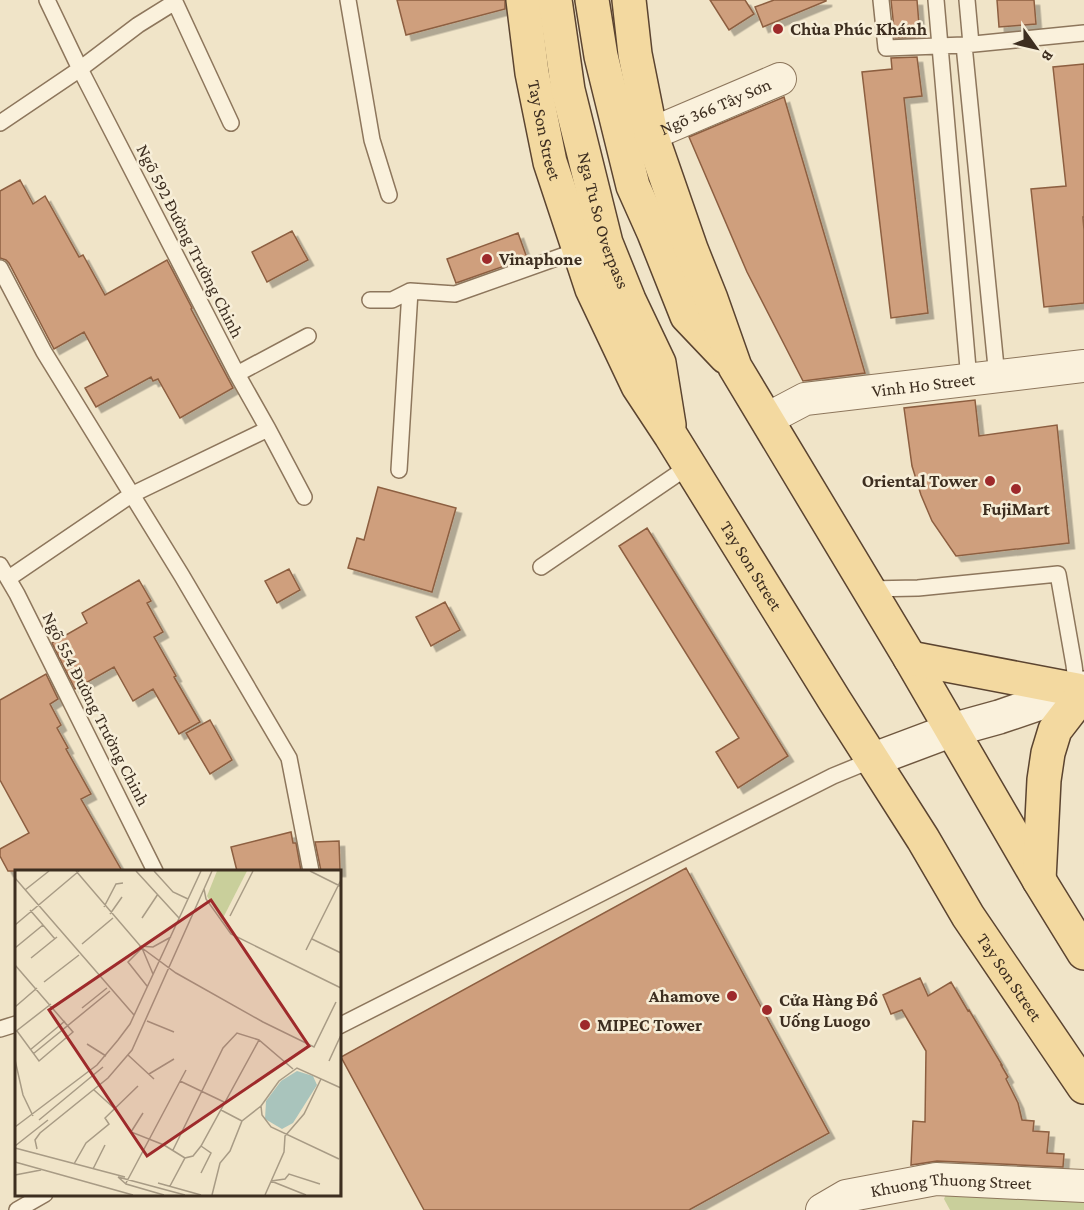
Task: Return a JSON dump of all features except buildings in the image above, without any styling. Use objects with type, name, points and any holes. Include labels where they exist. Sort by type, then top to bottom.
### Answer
[{"type":"main road","name":"Tay Son Street","points":[[523,0],[532,73],[550,162],[593,246]]},
{"type":"main road","name":"Nga Tu So Overpass","points":[[555,0],[593,246],[629,300],[659,363],[671,436]]},
{"type":"main road","points":[[592,0],[601,56],[633,186],[687,316],[735,367],[910,657],[1084,953]]},
{"type":"main road","points":[[629,0],[635,54],[651,134],[735,367]]},
{"type":"main road","name":"Tay Son Street","points":[[671,436],[923,839],[968,916],[1084,1087]]},
{"type":"main road","points":[[910,657],[1082,692],[1055,730],[1048,753],[1044,780],[1039,880]]},
{"type":"street","name":"Ngõ 366 Tây Sơn","points":[[651,134],[780,79]]},
{"type":"street","name":"Vinh Ho Street","points":[[767,419],[804,399],[1084,366]]},
{"type":"street","points":[[872,760],[952,730],[1082,692]]},
{"type":"street","name":"Khuong Thuong Street","points":[[822,1210],[846,1196],[936,1179],[1084,1186]]},
{"type":"lane","points":[[348,0],[372,140],[389,195]]},
{"type":"lane","points":[[881,0],[886,48],[968,44],[1084,33]]},
{"type":"lane","points":[[936,0],[983,378]]},
{"type":"lane","points":[[967,0],[983,378]]},
{"type":"lane","name":"Ngõ 592 Đường Trường Chinh","points":[[53,2],[80,69],[237,374],[304,497]]},
{"type":"lane","points":[[0,123],[80,69],[138,25],[175,2],[231,123]]},
{"type":"lane","points":[[370,300],[392,300],[410,291],[455,294],[593,246]]},
{"type":"lane","points":[[0,268],[44,352],[182,576],[289,758],[311,870]]},
{"type":"lane","points":[[399,470],[410,291]]},
{"type":"lane","points":[[237,374],[308,336]]},
{"type":"lane","points":[[4,572],[131,495],[268,429]]},
{"type":"lane","points":[[541,567],[689,466]]},
{"type":"lane","name":"Ngõ 554 Đường Trường Chinh","points":[[4,572],[154,870]]},
{"type":"lane","points":[[868,589],[918,588],[1058,574],[1074,665],[1082,692]]},
{"type":"lane","points":[[340,1025],[833,776],[872,760]]},
{"type":"lane","points":[[0,1029],[15,1024]]},
{"type":"lane","points":[[17,1210],[43,1195]]},
{"type":"green space","points":[[954,1175],[1084,1195],[1084,1210],[950,1210],[944,1199]]},
{"type":"place","name":"Chùa Phúc Khánh","points":[[778,29]]},
{"type":"place","name":"Vinaphone","points":[[487,259]]},
{"type":"place","name":"Oriental Tower","points":[[990,481]]},
{"type":"place","name":"FujiMart","points":[[1016,489]]},
{"type":"place","name":"Ahamove","points":[[732,996]]},
{"type":"place","name":"Cửa Hàng Đồ Uống Luogo","points":[[767,1010]]},
{"type":"place","name":"MIPEC Tower","points":[[585,1025]]}]
